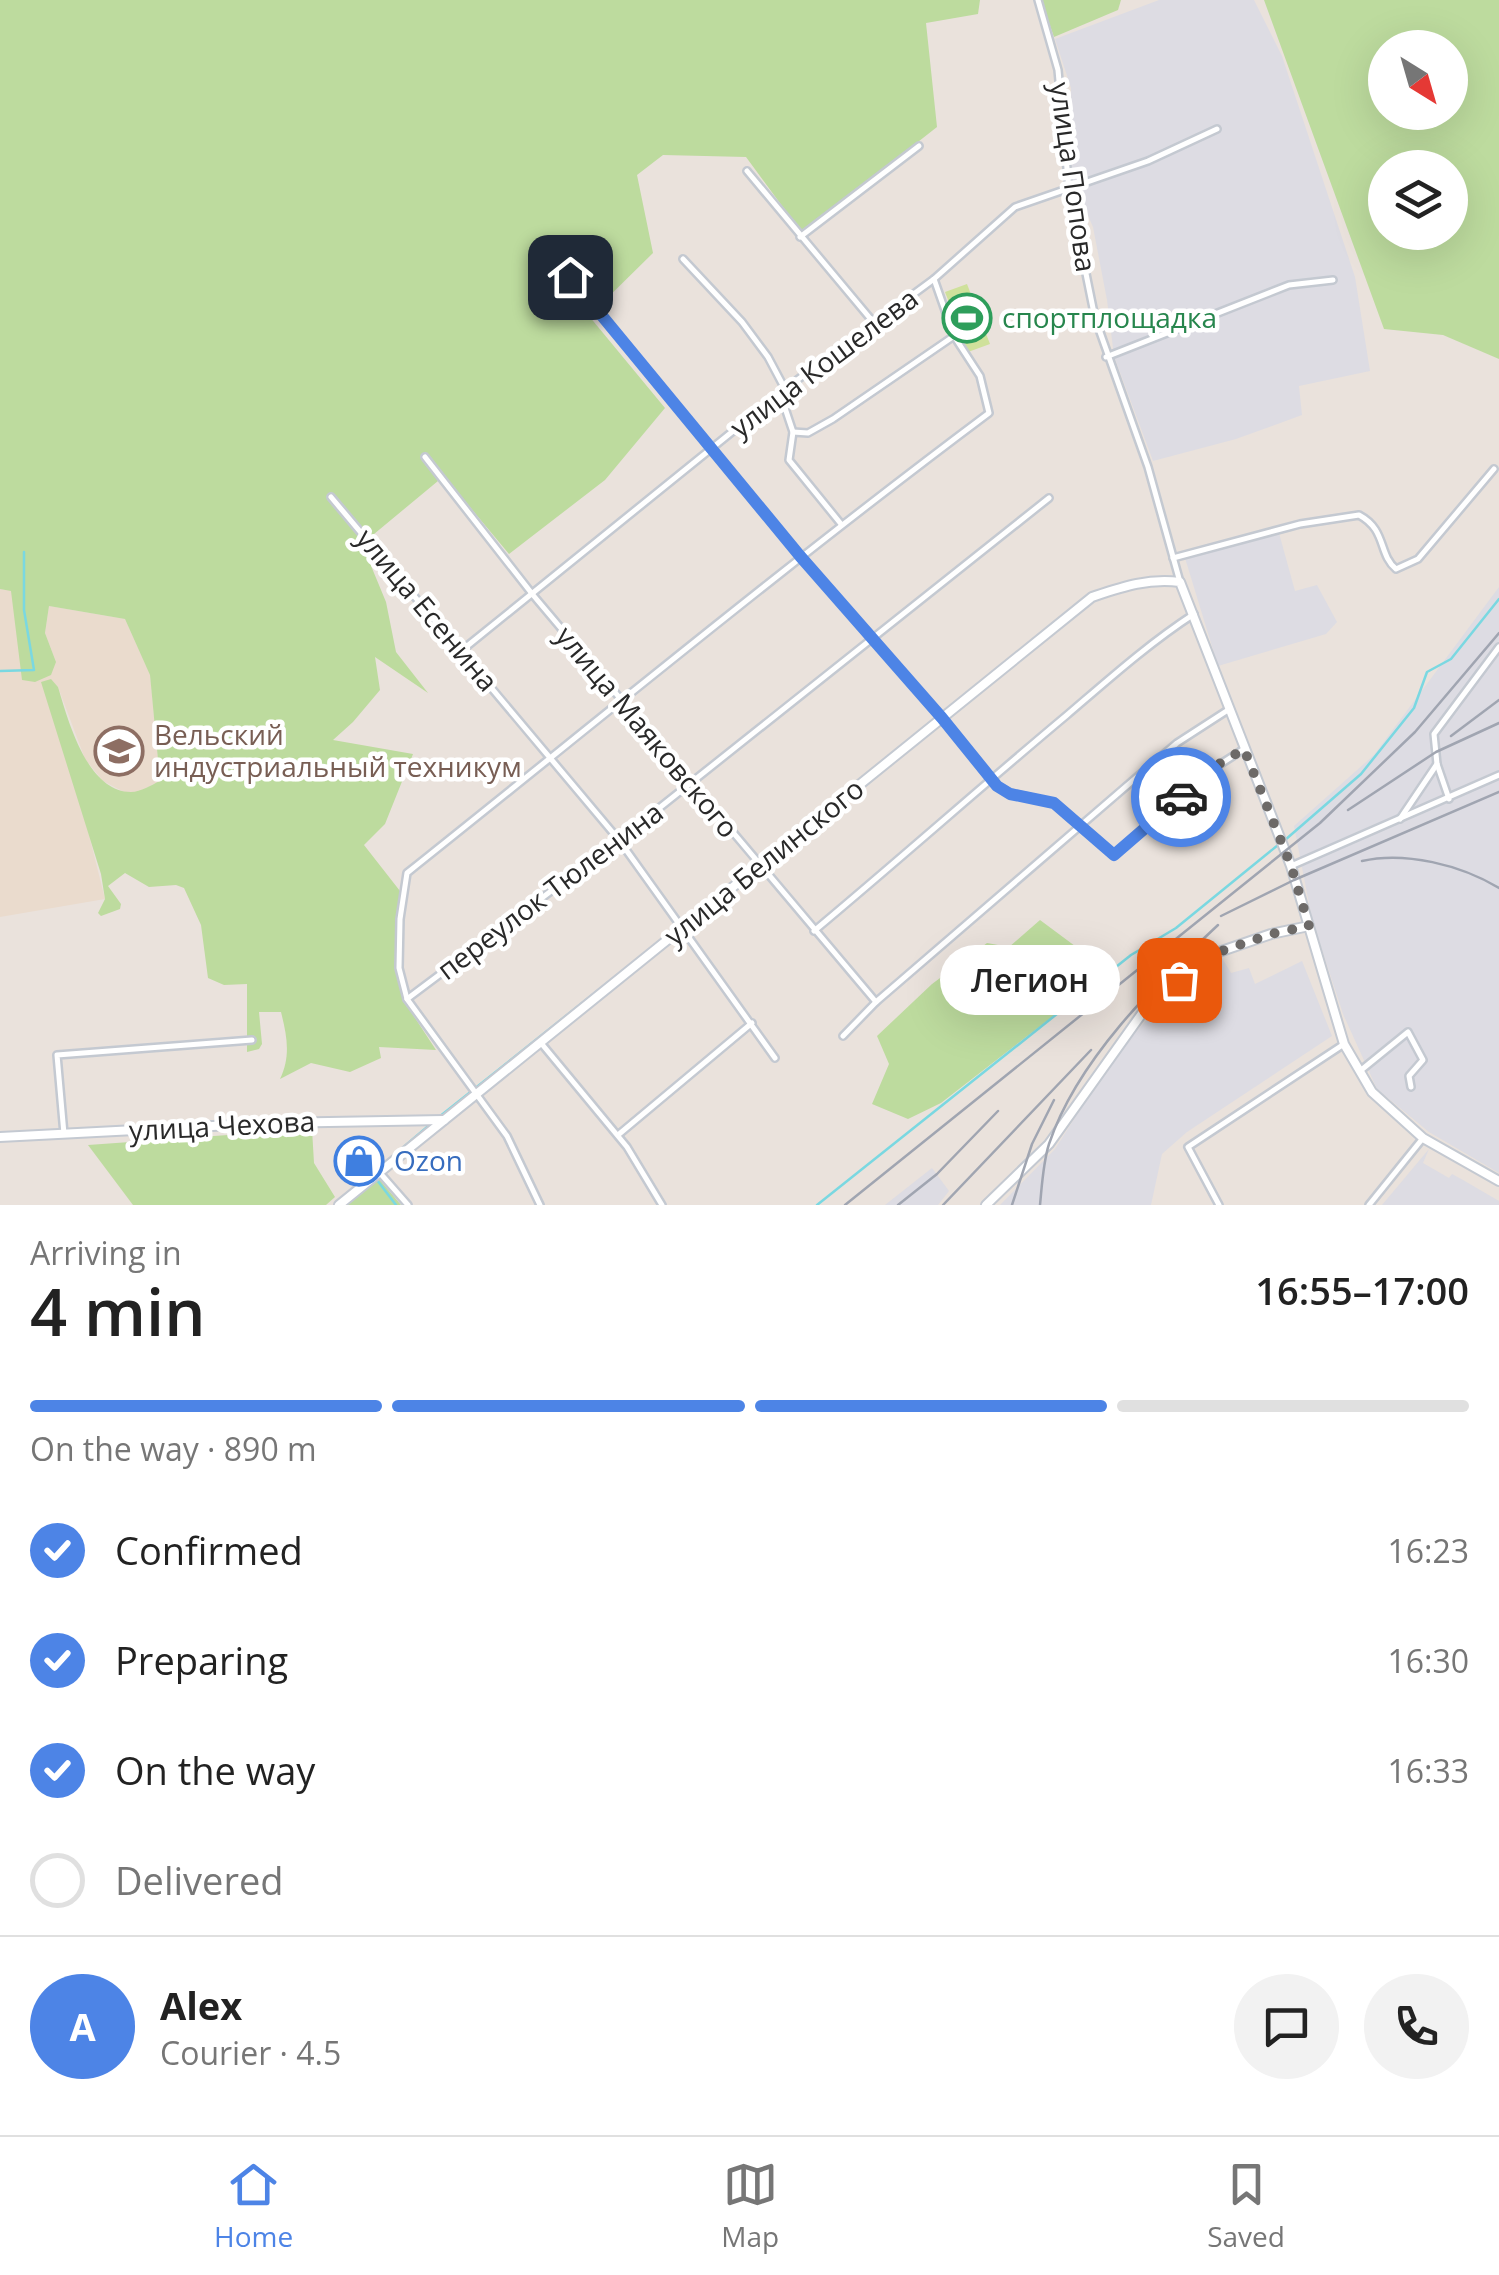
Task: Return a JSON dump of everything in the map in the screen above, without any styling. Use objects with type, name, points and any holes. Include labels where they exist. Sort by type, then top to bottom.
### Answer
[{"type":"street","name":"улица Попова","points":[[1038,0],[1058,70],[1070,190],[1095,318],[1148,466],[1180,582]]},
{"type":"street","name":"улица Кошелева","points":[[461,651],[785,390],[934,279],[1015,207],[1148,161],[1217,130]]},
{"type":"street","points":[[800,237],[919,146]]},
{"type":"street","points":[[747,171],[874,323]]},
{"type":"street","points":[[684,259],[742,322],[768,357],[785,390],[784,405],[792,432],[789,460],[840,524]]},
{"type":"street","points":[[570,277],[800,556],[997,786],[1010,794],[1054,803],[1114,855],[1219,764],[1244,749]]},
{"type":"street","points":[[540,1205],[506,1136],[408,999],[400,968],[400,918],[407,873],[840,524],[989,413],[980,376],[954,336],[934,279]]},
{"type":"street","points":[[1106,357],[1289,286],[1332,280]]},
{"type":"street","points":[[792,432],[808,433],[833,419],[954,336]]},
{"type":"street","name":"улица Маяковского","points":[[425,456],[534,595],[876,1002]]},
{"type":"street","points":[[1173,558],[1300,524],[1359,515],[1380,533],[1391,566],[1400,570],[1418,559],[1494,469]]},
{"type":"street","name":"улица Есенина","points":[[332,497],[620,840],[775,1058]]},
{"type":"street","name":"переулок Тюленина","points":[[408,999],[620,840],[1048,498]]},
{"type":"street","name":"улица Белинского","points":[[339,1205],[1092,597],[1141,581],[1180,582]]},
{"type":"street","points":[[1180,582],[1291,866],[1344,1044],[1372,1092],[1423,1138],[1499,1181]]},
{"type":"street","points":[[814,931],[1162,635],[1194,614]]},
{"type":"street","points":[[1449,799],[1437,764],[1434,734],[1499,647]]},
{"type":"street","points":[[844,1036],[876,1002],[1080,826],[1177,744],[1228,710]]},
{"type":"street","points":[[1398,821],[1437,764]]},
{"type":"street","points":[[1291,866],[1499,775]]},
{"type":"street","points":[[986,1205],[1049,1144],[1148,1005],[1210,955],[1271,934],[1309,926]]},
{"type":"street","points":[[618,1136],[752,1023]]},
{"type":"street","points":[[1360,1071],[1408,1032],[1422,1060],[1409,1076],[1411,1088]]},
{"type":"street","points":[[64,1134],[57,1055],[252,1040]]},
{"type":"street","points":[[539,1041],[618,1136],[662,1205]]},
{"type":"street","points":[[1219,1205],[1188,1147],[1344,1044]]},
{"type":"street","name":"улица Чехова","points":[[0,1137],[272,1123],[444,1120]]},
{"type":"street","points":[[1369,1205],[1423,1138]]},
{"type":"street","points":[[380,1173],[408,1205]]},
{"type":"shaded area","points":[[1159,0],[1254,0],[1282,56],[1355,277],[1370,371],[1299,386],[1302,415],[1236,439],[1153,461],[1114,356],[1093,227],[1072,179],[1071,88],[1055,39]]},
{"type":"shaded area","points":[[1279,533],[1295,591],[1317,585],[1337,622],[1326,634],[1218,666],[1185,558]]},
{"type":"shaded area","points":[[1499,587],[1499,1173],[1429,1132],[1377,1089],[1343,1014],[1312,919],[1294,826],[1374,755]]},
{"type":"shaded area","name":"Вельский индустриальный техникум","points":[[0,589],[11,590],[56,662],[45,633],[49,606],[125,619],[150,674],[160,781],[136,793],[124,792],[103,781],[85,759],[58,687],[50,679],[105,899],[0,917]]},
{"type":"shaded area","points":[[1222,958],[1231,973],[1249,968],[1255,984],[1302,961],[1332,1036],[1187,1132],[1162,1154],[1151,1205],[1000,1205],[1055,1149],[1114,1057],[1141,1026],[1172,994]]},
{"type":"shaded area","points":[[1429,1149],[1423,1163],[1449,1178],[1452,1174],[1463,1180],[1499,1201],[1499,1205],[1382,1205]]},
{"type":"shaded area","points":[[932,1168],[949,1191],[938,1205],[885,1205]]},
{"type":"green space","points":[[0,0],[980,0],[978,14],[926,23],[937,127],[802,233],[746,157],[663,155],[637,175],[653,253],[589,316],[665,408],[605,480],[509,554],[444,476],[362,544],[386,602],[396,652],[428,693],[375,657],[380,690],[333,740],[413,754],[385,824],[364,845],[400,891],[396,968],[404,1001],[436,1050],[379,1047],[381,1058],[350,1072],[311,1063],[280,1079],[287,1046],[281,1012],[259,1012],[262,1044],[247,1052],[247,984],[224,985],[208,978],[201,925],[184,888],[149,887],[125,873],[108,886],[121,904],[120,909],[101,916],[98,913],[105,899],[101,874],[41,682],[51,679],[58,687],[74,735],[91,767],[116,789],[131,792],[160,781],[150,675],[125,619],[49,606],[45,633],[56,662],[51,675],[35,682],[22,680],[11,591],[0,589]]},
{"type":"green space","points":[[1041,0],[1121,0],[1118,10],[1054,37]]},
{"type":"green space","points":[[1264,0],[1499,0],[1499,359],[1443,335],[1384,329]]},
{"type":"green space","name":"спортплощадка","points":[[967,284],[990,344],[968,352],[945,292]]},
{"type":"green space","points":[[1040,920],[1110,972],[941,1103],[908,1119],[872,1104],[889,1064],[877,1036],[932,984],[987,943],[1009,947]]},
{"type":"green space","points":[[312,1129],[314,1163],[335,1197],[326,1205],[133,1205],[88,1145]]},
{"type":"green space","points":[[379,1179],[401,1205],[346,1205]]},
{"type":"waterway","points":[[0,671],[34,670],[24,610],[24,552]]},
{"type":"waterway","points":[[1285,840],[1361,774],[1414,708],[1427,672],[1451,659],[1499,599]]},
{"type":"waterway","points":[[817,1205],[1131,955],[1176,928],[1278,845]]},
{"type":"waterway","points":[[439,1117],[699,910]]},
{"type":"waterway","points":[[372,1174],[433,1122]]},
{"type":"waterway","points":[[377,1180],[396,1205]]},
{"type":"railway","points":[[845,1205],[1320,823],[1415,732],[1499,633]]},
{"type":"railway","points":[[1451,736],[1499,700]]},
{"type":"railway","points":[[1348,810],[1436,752],[1499,723]]},
{"type":"railway","points":[[1221,916],[1294,880],[1499,792]]},
{"type":"railway","points":[[1362,861],[1396,858],[1432,862],[1499,888]]},
{"type":"railway","points":[[1040,1205],[1049,1144],[1078,1083],[1120,1025],[1218,925]]},
{"type":"railway","points":[[943,1205],[1091,1050]]},
{"type":"railway","points":[[1012,1205],[1032,1144],[1054,1100]]},
{"type":"railway","points":[[898,1205],[937,1174],[998,1111]]},
{"type":"way so far","points":[[1179,980],[1210,955],[1271,934],[1309,926],[1291,866],[1244,749],[1219,764],[1181,797]]},
{"type":"place","name":"спортплощадка","points":[[967,318]]},
{"type":"place","name":"Вельский индустриальный техникум","points":[[119,751]]},
{"type":"place","name":"Легион","points":[[1179,980]]},
{"type":"place","name":"Ozon","points":[[359,1161]]},
{"type":"route","points":[[570,277],[800,556],[997,786],[1010,794],[1054,803],[1114,855],[1181,797]]}]
